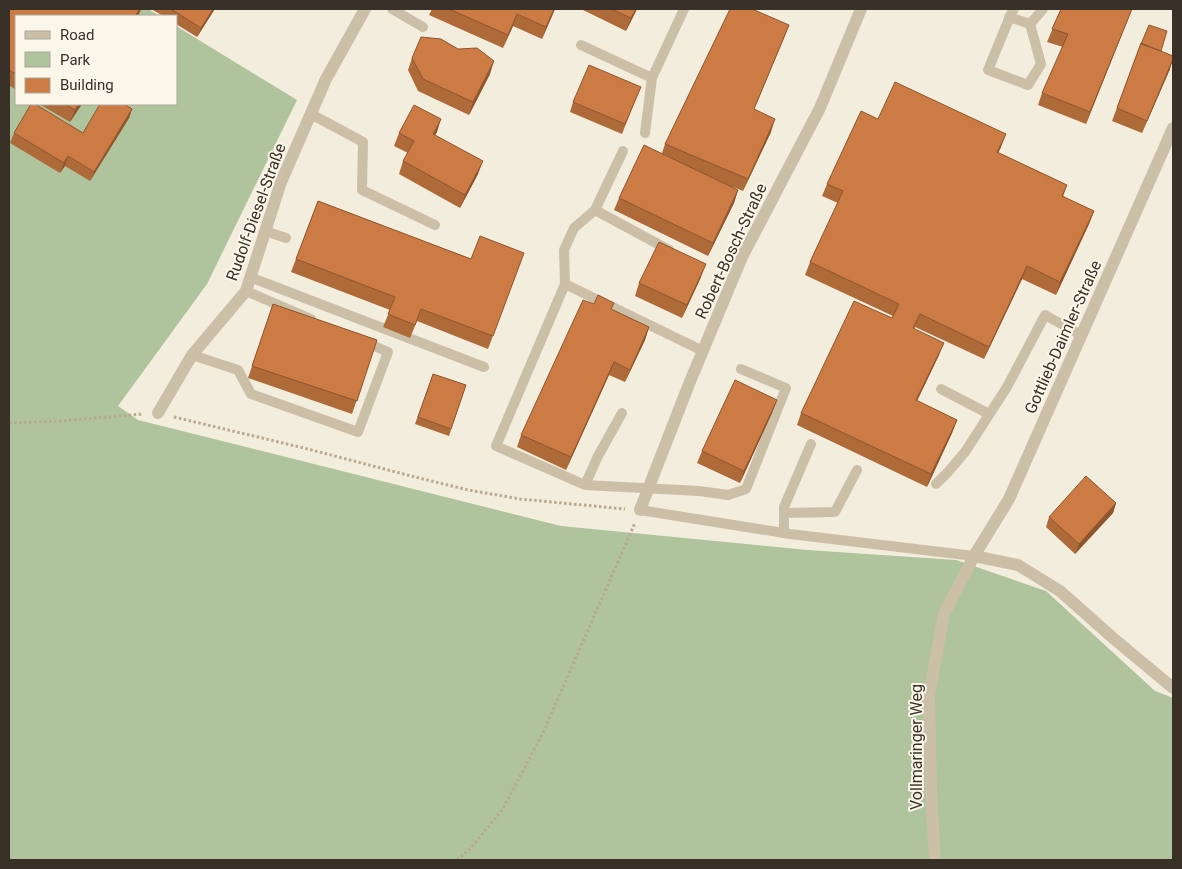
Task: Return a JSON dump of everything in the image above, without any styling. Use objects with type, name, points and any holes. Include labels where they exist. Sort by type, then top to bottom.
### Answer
[{"type":"street","name":"Rudolf-Diesel-Straße","points":[[158,413],[192,355],[246,290],[281,182],[326,79],[365,9]]},
{"type":"street","name":"Robert-Bosch-Straße","points":[[640,510],[742,257],[820,108],[861,9]]},
{"type":"street","name":"Gottlieb-Daimler-Straße","points":[[974,556],[1009,499],[1173,128]]},
{"type":"street","points":[[974,556],[1018,565],[1060,591],[1173,688]]},
{"type":"street","name":"Vollmaringer Weg","points":[[935,860],[931,792],[930,695],[944,614],[974,556]]},
{"type":"lane","points":[[392,9],[423,27]]},
{"type":"lane","points":[[645,133],[652,78],[684,9]]},
{"type":"lane","points":[[1030,24],[1043,9]]},
{"type":"lane","points":[[1011,13],[1030,24],[1042,64],[1028,85],[988,70],[1011,13]]},
{"type":"lane","points":[[581,44],[652,78]]},
{"type":"lane","points":[[311,114],[363,142],[362,190],[435,225]]},
{"type":"lane","points":[[623,151],[594,210],[574,228],[564,250],[565,284],[496,446],[584,485],[699,491],[728,495],[746,489],[786,388],[741,369]]},
{"type":"lane","points":[[594,210],[675,253]]},
{"type":"lane","points":[[265,231],[286,238]]},
{"type":"lane","points":[[250,277],[484,367]]},
{"type":"lane","points":[[565,284],[704,351]]},
{"type":"lane","points":[[246,290],[317,321]]},
{"type":"lane","points":[[936,484],[965,452],[1007,387],[1045,315],[1081,335]]},
{"type":"lane","points":[[192,355],[238,370],[250,394],[358,432],[388,352],[352,336]]},
{"type":"lane","points":[[941,389],[989,414]]},
{"type":"lane","points":[[584,485],[622,413]]},
{"type":"lane","points":[[784,533],[784,506],[811,444]]},
{"type":"lane","points":[[784,513],[835,512],[857,470]]},
{"type":"lane","points":[[640,510],[784,533],[974,556]]},
{"type":"path","points":[[9,423],[158,413],[468,490],[520,499],[640,510],[542,735],[502,810],[470,849],[457,860]]},
{"type":"green space","points":[[9,9],[148,9],[158,15],[15,15],[15,105],[178,105],[178,27],[297,100],[207,284],[118,406],[138,420],[561,526],[807,550],[956,560],[1046,591],[1155,691],[1173,698],[1173,860],[9,860]]},
{"type":"building","points":[[9,9],[140,9],[136,15],[15,15],[15,73],[9,70]]},
{"type":"building","points":[[171,9],[213,9],[201,28]]},
{"type":"building","points":[[449,9],[554,9],[546,27],[517,14],[508,35]]},
{"type":"building","points":[[611,9],[636,9],[631,18]]},
{"type":"building","points":[[730,9],[752,9],[789,25],[754,109],[775,119],[748,179],[665,144]]},
{"type":"building","points":[[1061,9],[1132,9],[1090,112],[1042,93],[1068,34],[1052,29]]},
{"type":"building","points":[[1149,25],[1167,31],[1161,51],[1141,44]]},
{"type":"building","points":[[421,37],[441,39],[458,49],[477,48],[494,61],[473,102],[423,79],[412,58]]},
{"type":"building","points":[[1141,43],[1173,56],[1147,121],[1117,108]]},
{"type":"building","points":[[589,65],[641,87],[625,124],[573,102]]},
{"type":"building","points":[[895,82],[1006,134],[997,152],[1067,185],[1062,196],[1094,211],[1060,282],[1027,266],[989,347],[920,314],[913,328],[944,343],[916,400],[957,420],[931,474],[801,413],[854,301],[892,318],[899,304],[810,262],[843,191],[827,184],[861,111],[878,119]]},
{"type":"building","points":[[30,105],[37,105],[83,133],[99,105],[126,105],[132,109],[94,172],[68,156],[64,163],[14,133]]},
{"type":"building","points":[[67,105],[78,105],[75,110]]},
{"type":"building","points":[[414,105],[441,119],[433,134],[483,161],[465,195],[403,161],[414,141],[399,133]]},
{"type":"building","points":[[644,145],[738,190],[713,243],[619,198]]},
{"type":"building","points":[[318,201],[471,259],[480,236],[524,253],[493,336],[421,309],[415,325],[388,314],[395,297],[296,259]]},
{"type":"building","points":[[659,242],[706,264],[687,305],[639,283]]},
{"type":"building","points":[[598,295],[614,303],[611,309],[649,327],[630,370],[614,362],[571,457],[521,435],[583,300],[594,304]]},
{"type":"building","points":[[273,304],[377,340],[357,401],[252,366]]},
{"type":"building","points":[[433,374],[466,385],[451,429],[418,417]]},
{"type":"building","points":[[735,380],[777,400],[744,471],[702,451]]},
{"type":"building","points":[[1086,476],[1116,503],[1079,544],[1049,517]]}]
